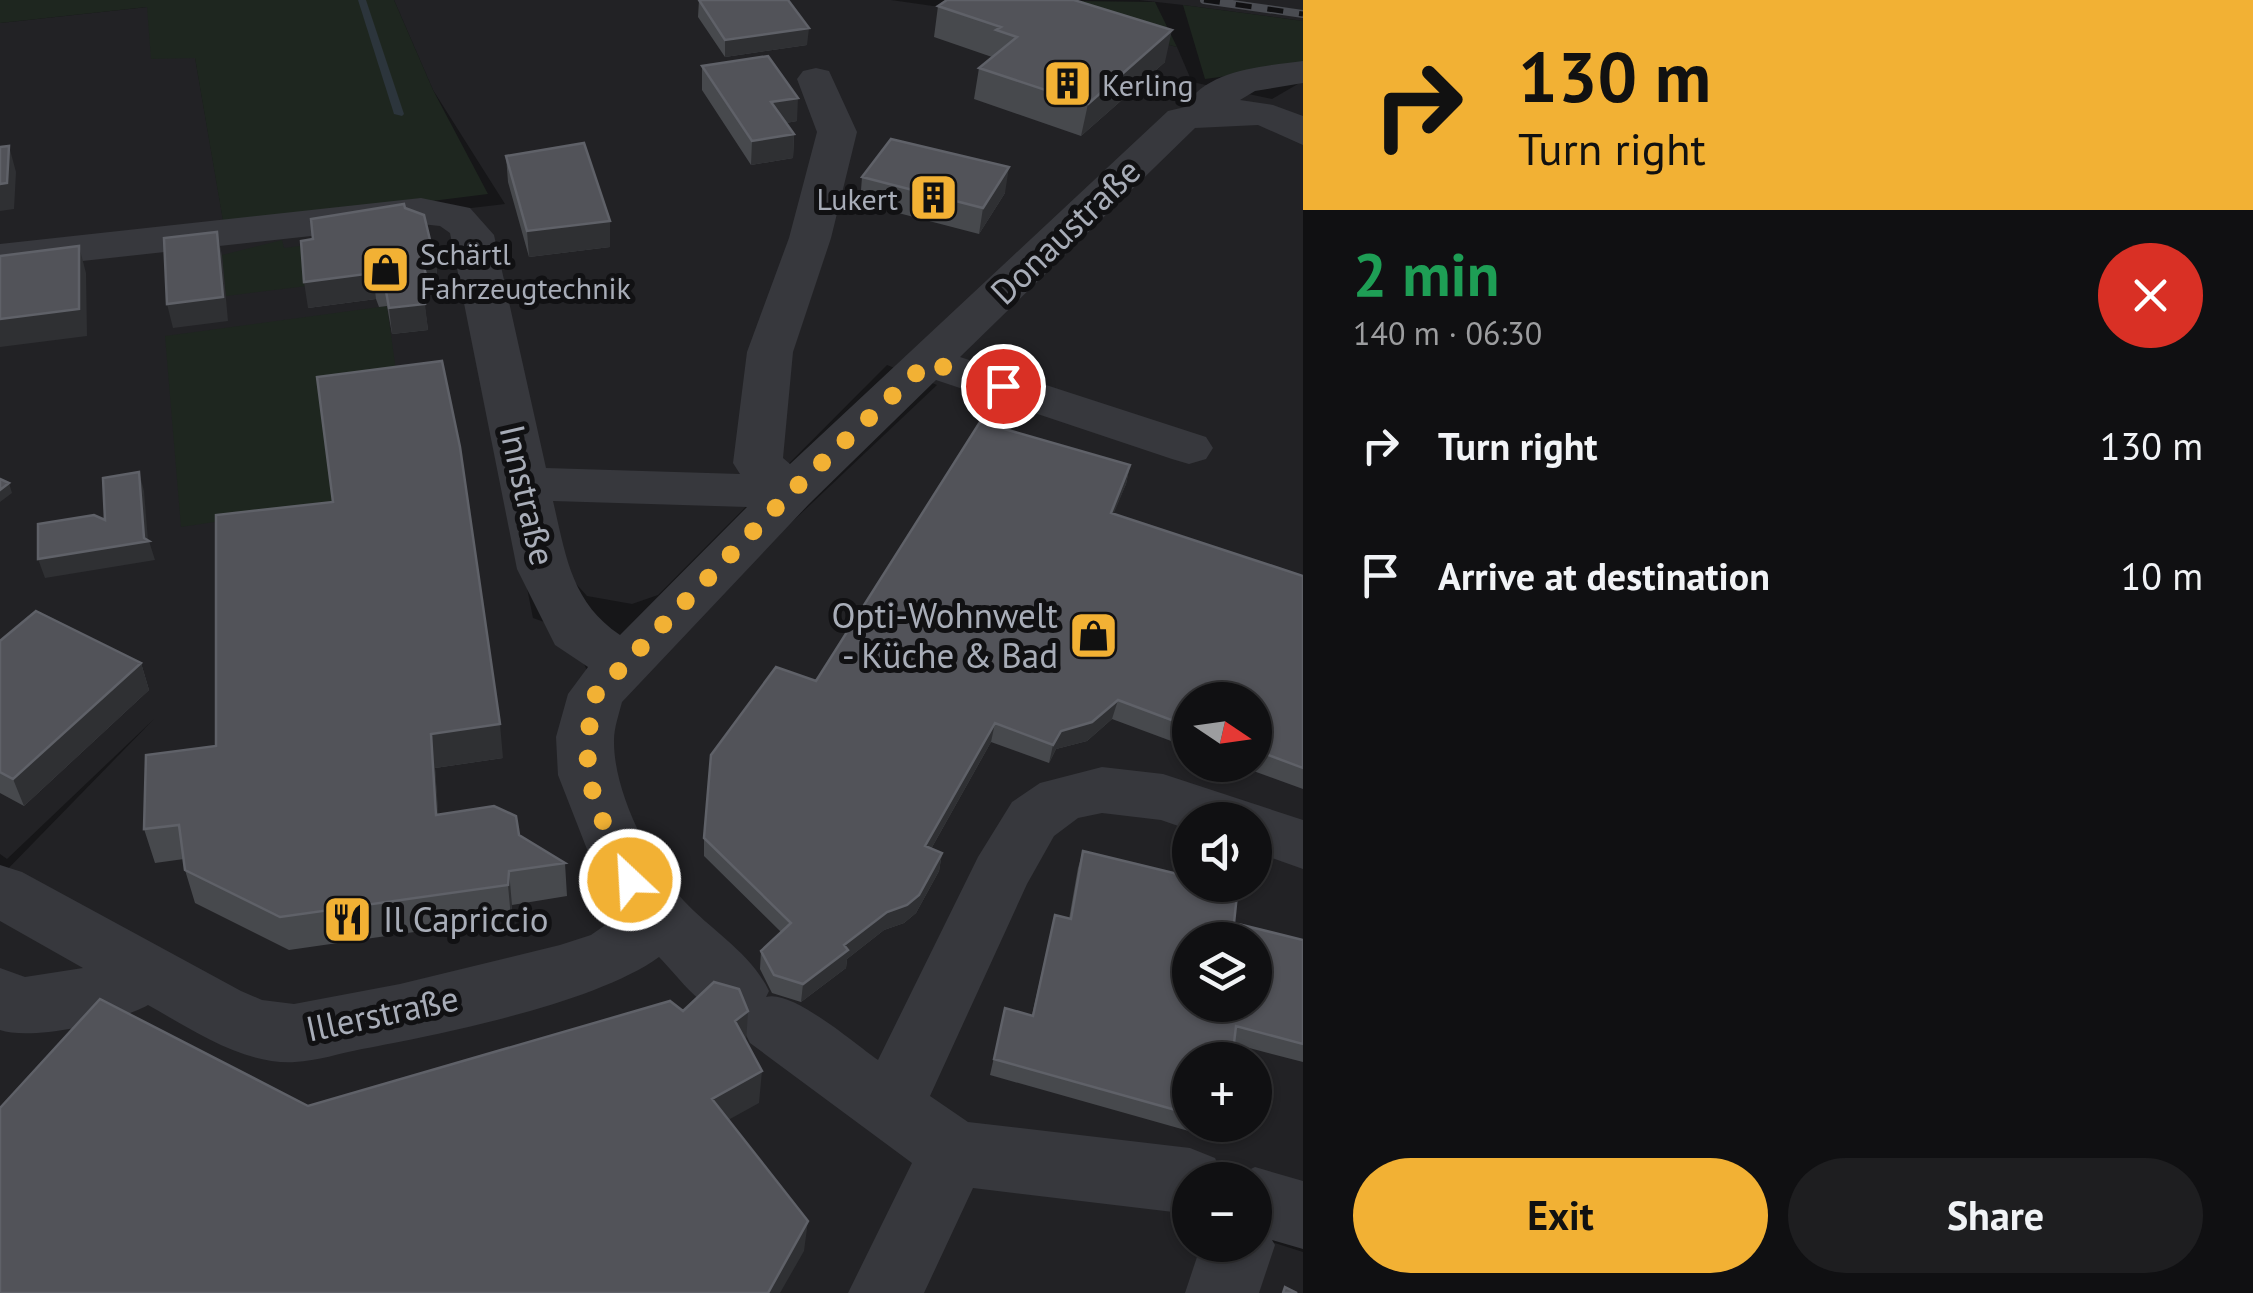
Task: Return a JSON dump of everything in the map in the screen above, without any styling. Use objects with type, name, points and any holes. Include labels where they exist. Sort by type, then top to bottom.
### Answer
[{"type":"street","name":"Donaustraße","points":[[954,1153],[754,1007],[662,920],[630,880],[587,775],[585,737],[596,694],[791,492],[1182,119],[1244,81],[1303,72]]},
{"type":"street","points":[[791,492],[758,462],[770,352],[810,238],[837,132],[816,79]]},
{"type":"street","points":[[1182,119],[1244,110],[1272,115],[1303,133]]},
{"type":"street","name":"Innstraße","points":[[0,257],[438,210],[452,212],[470,225],[542,569],[574,631],[623,664]]},
{"type":"street","points":[[0,257],[74,213]]},
{"type":"street","points":[[928,362],[1189,448]]},
{"type":"street","points":[[524,484],[791,492]]},
{"type":"street","points":[[890,1108],[1000,875],[1034,819],[1061,800],[1102,790],[1176,802]]},
{"type":"street","points":[[1272,834],[1303,845]]},
{"type":"street","name":"Illerstraße","points":[[0,890],[218,1011],[271,1030],[294,1033],[405,1030],[614,956],[662,920]]},
{"type":"street","points":[[0,996],[16,1007],[114,991],[149,971]]},
{"type":"street","points":[[885,1293],[954,1153],[1172,1179]]},
{"type":"street","points":[[1272,1205],[1303,1215]]},
{"type":"street","points":[[1222,1293],[1232,1262]]},
{"type":"shaded area","points":[[0,0],[394,0],[433,90],[488,194],[224,227],[195,58],[151,59],[147,7],[0,23]]},
{"type":"shaded area","points":[[394,0],[891,0],[933,6],[1001,0],[1177,47],[1192,82],[1272,99],[1303,81],[1303,1198],[1272,1229],[1272,1162],[1172,1162],[1172,1262],[1272,1262],[1272,1242],[1303,1252],[1303,1293],[0,1293],[0,877],[154,719],[7,859],[0,854],[0,264],[505,204],[433,90]],"holes":[[[887,365],[937,385],[756,556],[590,677],[574,642],[553,625],[533,618],[506,482],[569,576],[587,596],[632,604],[658,595]]]},
{"type":"shaded area","points":[[1001,0],[1155,2],[1177,47]]},
{"type":"shaded area","points":[[1139,0],[1303,0],[1303,21],[1183,5]]},
{"type":"shaded area","points":[[1183,5],[1303,21],[1303,66],[1205,79]]},
{"type":"shaded area","points":[[147,7],[195,57],[224,225],[0,252],[0,23]]},
{"type":"shaded area","points":[[282,240],[284,248],[315,244],[307,286],[226,296],[222,255]]},
{"type":"shaded area","points":[[387,306],[396,371],[335,504],[181,527],[165,336]]},
{"type":"building","points":[[699,0],[788,0],[809,28],[725,40]]},
{"type":"building","points":[[947,0],[1074,0],[1172,30],[1088,104],[979,68],[1017,37],[996,30],[1001,27],[938,6]]},
{"type":"building","points":[[768,56],[798,98],[771,102],[794,134],[752,141],[702,66]]},
{"type":"building","points":[[891,139],[1009,167],[983,208],[862,177]]},
{"type":"building","points":[[584,143],[610,221],[527,231],[506,156]]},
{"type":"building","points":[[9,146],[7,183],[0,184],[0,147]]},
{"type":"building","points":[[404,204],[405,208],[424,215],[436,265],[424,267],[426,275],[419,276],[425,304],[389,308],[384,280],[376,281],[373,273],[304,282],[301,241],[313,239],[311,219]]},
{"type":"building","points":[[217,232],[223,297],[167,304],[164,238]]},
{"type":"building","points":[[79,246],[79,309],[0,319],[0,256]]},
{"type":"building","points":[[442,361],[460,447],[500,724],[431,734],[436,815],[494,806],[516,816],[519,835],[565,863],[509,871],[508,885],[280,917],[185,870],[179,825],[144,829],[146,755],[216,746],[216,515],[333,502],[317,377]]},
{"type":"building","points":[[980,422],[1130,465],[1111,513],[1303,576],[1303,768],[1272,756],[1272,682],[1172,682],[1172,720],[1118,700],[1092,722],[1061,731],[1053,745],[995,723],[925,846],[942,853],[919,895],[907,905],[887,912],[844,945],[848,950],[803,984],[774,975],[761,951],[791,923],[704,838],[711,755],[776,667],[816,681]]},
{"type":"building","points":[[139,472],[144,538],[149,541],[38,559],[38,524],[94,515],[105,520],[103,478]]},
{"type":"building","points":[[36,611],[141,663],[13,779],[0,772],[0,641]]},
{"type":"building","points":[[1083,851],[1172,873],[1172,902],[1236,902],[1234,922],[1172,922],[1172,1022],[1272,1022],[1272,932],[1303,940],[1303,1044],[1236,1026],[1234,1042],[1172,1042],[1172,1109],[994,1059],[1005,1008],[1033,1016],[1055,915],[1071,919]]},
{"type":"building","points":[[714,982],[739,989],[748,1011],[735,1021],[762,1071],[712,1099],[808,1221],[768,1293],[0,1293],[0,1108],[100,999],[308,1106],[670,1001],[683,1011]]},
{"type":"waterway","points":[[362,0],[399,114]]},
{"type":"railway","points":[[1204,0],[1303,14]]},
{"type":"place","name":"Kerling","points":[[1067,84]]},
{"type":"place","name":"Lukert","points":[[933,198]]},
{"type":"place","name":"Schärtl Fahrzeugtechnik","points":[[385,270]]},
{"type":"place","name":"Opti-Wohnwelt - Küche & Bad","points":[[1093,635]]},
{"type":"place","name":"Il Capriccio","points":[[348,919]]},
{"type":"route","points":[[630,880],[587,775],[585,737],[596,694],[791,492],[928,362],[1003,386]]}]
